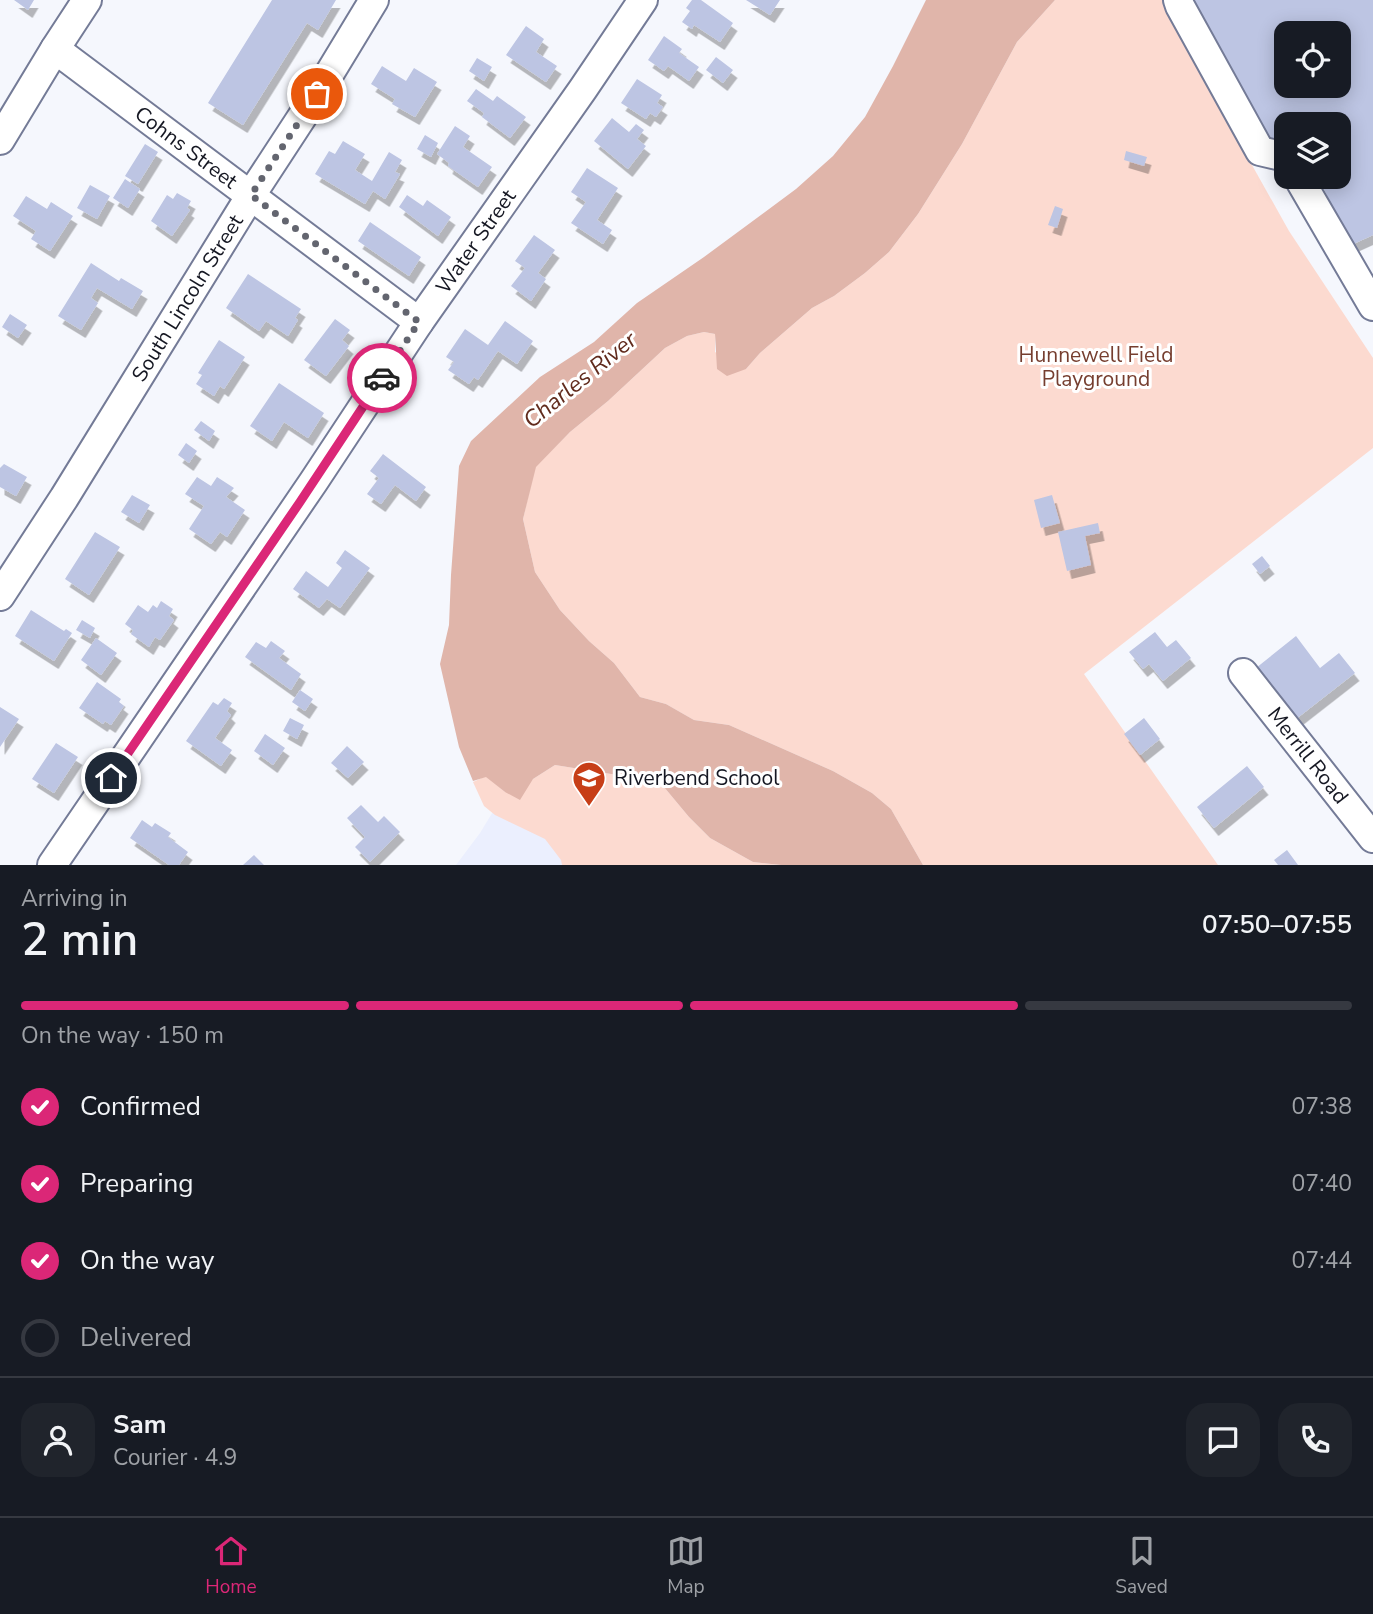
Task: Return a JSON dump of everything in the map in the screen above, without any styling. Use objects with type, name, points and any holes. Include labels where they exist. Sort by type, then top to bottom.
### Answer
[{"type":"street","points":[[0,140],[87,0]]},
{"type":"street","name":"South Lincoln Street","points":[[0,596],[374,0]]},
{"type":"street","name":"Water Street","points":[[52,865],[419,322],[643,0]]},
{"type":"street","points":[[1178,0],[1260,151],[1274,155]]},
{"type":"street","name":"Cohns Street","points":[[55,49],[419,322]]},
{"type":"street","points":[[1305,189],[1373,306]]},
{"type":"street","name":"Merrill Road","points":[[1243,673],[1373,838]]},
{"type":"shaded area","points":[[505,792],[749,865],[456,865]]},
{"type":"green space","name":"Hunnewell Field Playground","points":[[1055,0],[1163,0],[1289,231],[1373,358],[1373,448],[1084,674],[1218,865],[923,865],[891,809],[872,793],[833,771],[729,725],[694,720],[666,704],[640,697],[614,663],[560,610],[535,572],[523,519],[535,467],[570,432],[665,348],[687,336],[704,332],[715,334],[715,352],[746,369],[760,353],[812,308],[834,296],[889,252],[918,214],[962,144],[1017,42]]},
{"type":"green space","name":"Riverbend School","points":[[555,765],[636,778],[664,787],[710,838],[753,862],[781,865],[562,865],[545,839],[495,815],[484,806],[473,782],[486,776],[505,792]]},
{"type":"water","name":"Charles River","points":[[926,0],[1055,0],[1017,42],[962,144],[918,214],[889,252],[834,296],[812,308],[760,353],[746,369],[727,376],[717,369],[715,334],[704,332],[687,336],[665,348],[570,432],[536,467],[523,519],[535,572],[560,610],[614,663],[640,697],[666,704],[694,720],[729,725],[833,771],[872,793],[891,809],[923,865],[781,865],[753,862],[710,838],[664,787],[636,778],[555,765],[533,779],[520,800],[486,777],[473,781],[459,747],[440,664],[449,625],[459,466],[471,441],[540,377],[594,342],[637,303],[796,189],[833,156],[865,117]]},
{"type":"building","points":[[14,0],[34,0],[28,10]]},
{"type":"building","points":[[272,0],[336,0],[318,30],[307,23],[243,125],[208,103]]},
{"type":"building","points":[[692,0],[701,0],[733,23],[720,42],[694,25],[692,29],[682,22],[690,11],[686,8]]},
{"type":"building","points":[[746,0],[780,0],[770,15]]},
{"type":"building","points":[[1193,0],[1373,0],[1373,235],[1351,245],[1324,189],[1351,189],[1351,112],[1274,112],[1274,144],[1266,148]]},
{"type":"building","points":[[526,26],[544,39],[536,52],[557,66],[546,82],[506,55]]},
{"type":"building","points":[[664,36],[682,49],[679,53],[699,67],[689,81],[668,66],[664,71],[648,60]]},
{"type":"building","points":[[716,57],[733,70],[723,83],[706,70]]},
{"type":"building","points":[[477,58],[492,67],[484,81],[469,71]]},
{"type":"building","points":[[382,66],[406,81],[414,68],[437,82],[415,117],[392,104],[395,99],[371,84]]},
{"type":"building","points":[[637,79],[662,95],[657,103],[663,107],[656,117],[650,113],[646,119],[621,103]]},
{"type":"building","points":[[476,89],[493,101],[497,96],[526,117],[510,138],[482,117],[484,113],[467,101]]},
{"type":"building","points":[[612,118],[629,132],[636,124],[644,130],[637,139],[646,146],[628,169],[594,141]]},
{"type":"building","points":[[455,126],[470,136],[463,147],[492,167],[478,187],[448,166],[449,163],[437,154]]},
{"type":"building","points":[[425,135],[438,143],[431,157],[417,149]]},
{"type":"building","points":[[343,141],[365,154],[355,170],[372,181],[389,152],[402,160],[395,172],[400,174],[385,199],[373,191],[365,204],[315,174],[329,151],[335,154]]},
{"type":"building","points":[[145,144],[158,152],[138,184],[125,176]]},
{"type":"building","points":[[1126,151],[1147,157],[1144,166],[1124,160]]},
{"type":"building","points":[[587,168],[618,188],[597,220],[612,230],[603,244],[571,223],[586,202],[571,192]]},
{"type":"building","points":[[125,179],[140,189],[128,208],[113,198]]},
{"type":"building","points":[[90,185],[110,196],[97,219],[77,208]]},
{"type":"building","points":[[177,193],[191,201],[187,208],[190,210],[172,236],[151,221],[167,195],[173,199]]},
{"type":"building","points":[[407,195],[423,206],[427,200],[451,217],[438,236],[399,207]]},
{"type":"building","points":[[26,196],[47,209],[51,202],[73,216],[50,251],[31,239],[36,231],[13,216]]},
{"type":"building","points":[[1055,206],[1063,209],[1057,228],[1048,225]]},
{"type":"building","points":[[370,222],[421,257],[409,276],[358,241]]},
{"type":"building","points":[[534,235],[555,250],[538,273],[546,279],[531,301],[511,286],[525,268],[515,261]]},
{"type":"building","points":[[91,263],[119,281],[121,278],[143,291],[132,309],[97,288],[91,298],[98,303],[81,330],[58,316]]},
{"type":"building","points":[[248,274],[301,309],[288,336],[266,321],[259,331],[226,308]]},
{"type":"building","points":[[10,314],[27,325],[18,338],[2,327]]},
{"type":"building","points":[[335,319],[350,330],[342,340],[349,346],[326,376],[304,360]]},
{"type":"building","points":[[505,321],[533,341],[517,364],[498,351],[478,380],[474,377],[469,384],[448,370],[454,362],[446,357],[465,329],[488,345]]},
{"type":"building","points":[[219,340],[245,357],[224,389],[220,386],[214,396],[196,384],[202,375],[198,373]]},
{"type":"building","points":[[279,383],[324,413],[308,438],[284,422],[272,441],[250,426]]},
{"type":"building","points":[[201,421],[215,431],[209,441],[194,430]]},
{"type":"building","points":[[186,443],[197,451],[189,463],[178,455]]},
{"type":"building","points":[[383,454],[426,487],[416,501],[395,485],[381,504],[367,494],[379,478],[370,471]]},
{"type":"building","points":[[4,464],[27,477],[16,496],[0,487],[0,468]]},
{"type":"building","points":[[197,477],[211,486],[217,477],[234,488],[226,497],[245,510],[227,537],[220,532],[211,544],[189,529],[204,506],[185,494]]},
{"type":"building","points":[[132,495],[150,505],[139,523],[121,512]]},
{"type":"building","points":[[1052,495],[1060,523],[1041,528],[1034,500]]},
{"type":"building","points":[[1098,523],[1100,533],[1085,536],[1091,565],[1067,571],[1058,532]]},
{"type":"building","points":[[95,532],[120,547],[89,595],[65,579]]},
{"type":"building","points":[[345,550],[370,568],[340,608],[327,599],[319,608],[293,589],[306,571],[328,587],[342,568],[336,563]]},
{"type":"building","points":[[1262,556],[1270,566],[1260,574],[1252,564]]},
{"type":"building","points":[[161,601],[173,609],[169,616],[174,620],[160,640],[155,637],[149,647],[131,634],[133,630],[125,624],[138,605],[148,612],[153,605],[157,608]]},
{"type":"building","points":[[31,610],[64,631],[66,629],[72,633],[54,661],[15,636]]},
{"type":"building","points":[[82,620],[95,628],[90,638],[76,630]]},
{"type":"building","points":[[1155,632],[1167,647],[1176,640],[1191,658],[1163,681],[1149,664],[1143,669],[1129,652]]},
{"type":"building","points":[[1296,636],[1320,668],[1339,653],[1355,673],[1296,719],[1256,668]]},
{"type":"building","points":[[96,638],[117,653],[101,675],[81,660]]},
{"type":"building","points":[[271,641],[285,651],[279,658],[301,674],[291,690],[245,657],[256,642],[266,648]]},
{"type":"building","points":[[97,682],[121,699],[119,702],[124,706],[111,725],[105,721],[103,724],[79,708]]},
{"type":"building","points":[[300,690],[313,699],[305,711],[292,702]]},
{"type":"building","points":[[224,698],[232,703],[227,711],[231,715],[215,738],[232,750],[221,766],[186,741],[213,702],[218,705]]},
{"type":"building","points":[[0,707],[19,719],[0,747]]},
{"type":"building","points":[[290,718],[304,725],[297,739],[283,731]]},
{"type":"building","points":[[1144,718],[1160,739],[1140,755],[1124,734]]},
{"type":"building","points":[[265,734],[285,748],[273,765],[254,751]]},
{"type":"building","points":[[56,743],[78,757],[54,793],[32,779]]},
{"type":"building","points":[[347,746],[364,762],[348,778],[331,763]]},
{"type":"building","points":[[1247,766],[1264,787],[1214,828],[1197,807]]},
{"type":"building","points":[[361,805],[378,822],[384,816],[400,832],[370,862],[355,847],[365,837],[347,818]]},
{"type":"building","points":[[142,820],[152,827],[155,823],[171,833],[168,837],[188,852],[179,865],[169,865],[130,838]]},
{"type":"building","points":[[1287,850],[1298,865],[1278,865],[1274,860]]},
{"type":"building","points":[[254,855],[264,865],[243,865]]},
{"type":"way so far","points":[[317,94],[251,195],[419,322],[382,378]]},
{"type":"place","name":"Riverbend School","points":[[589,808]]},
{"type":"route","points":[[111,778],[382,378]]}]
